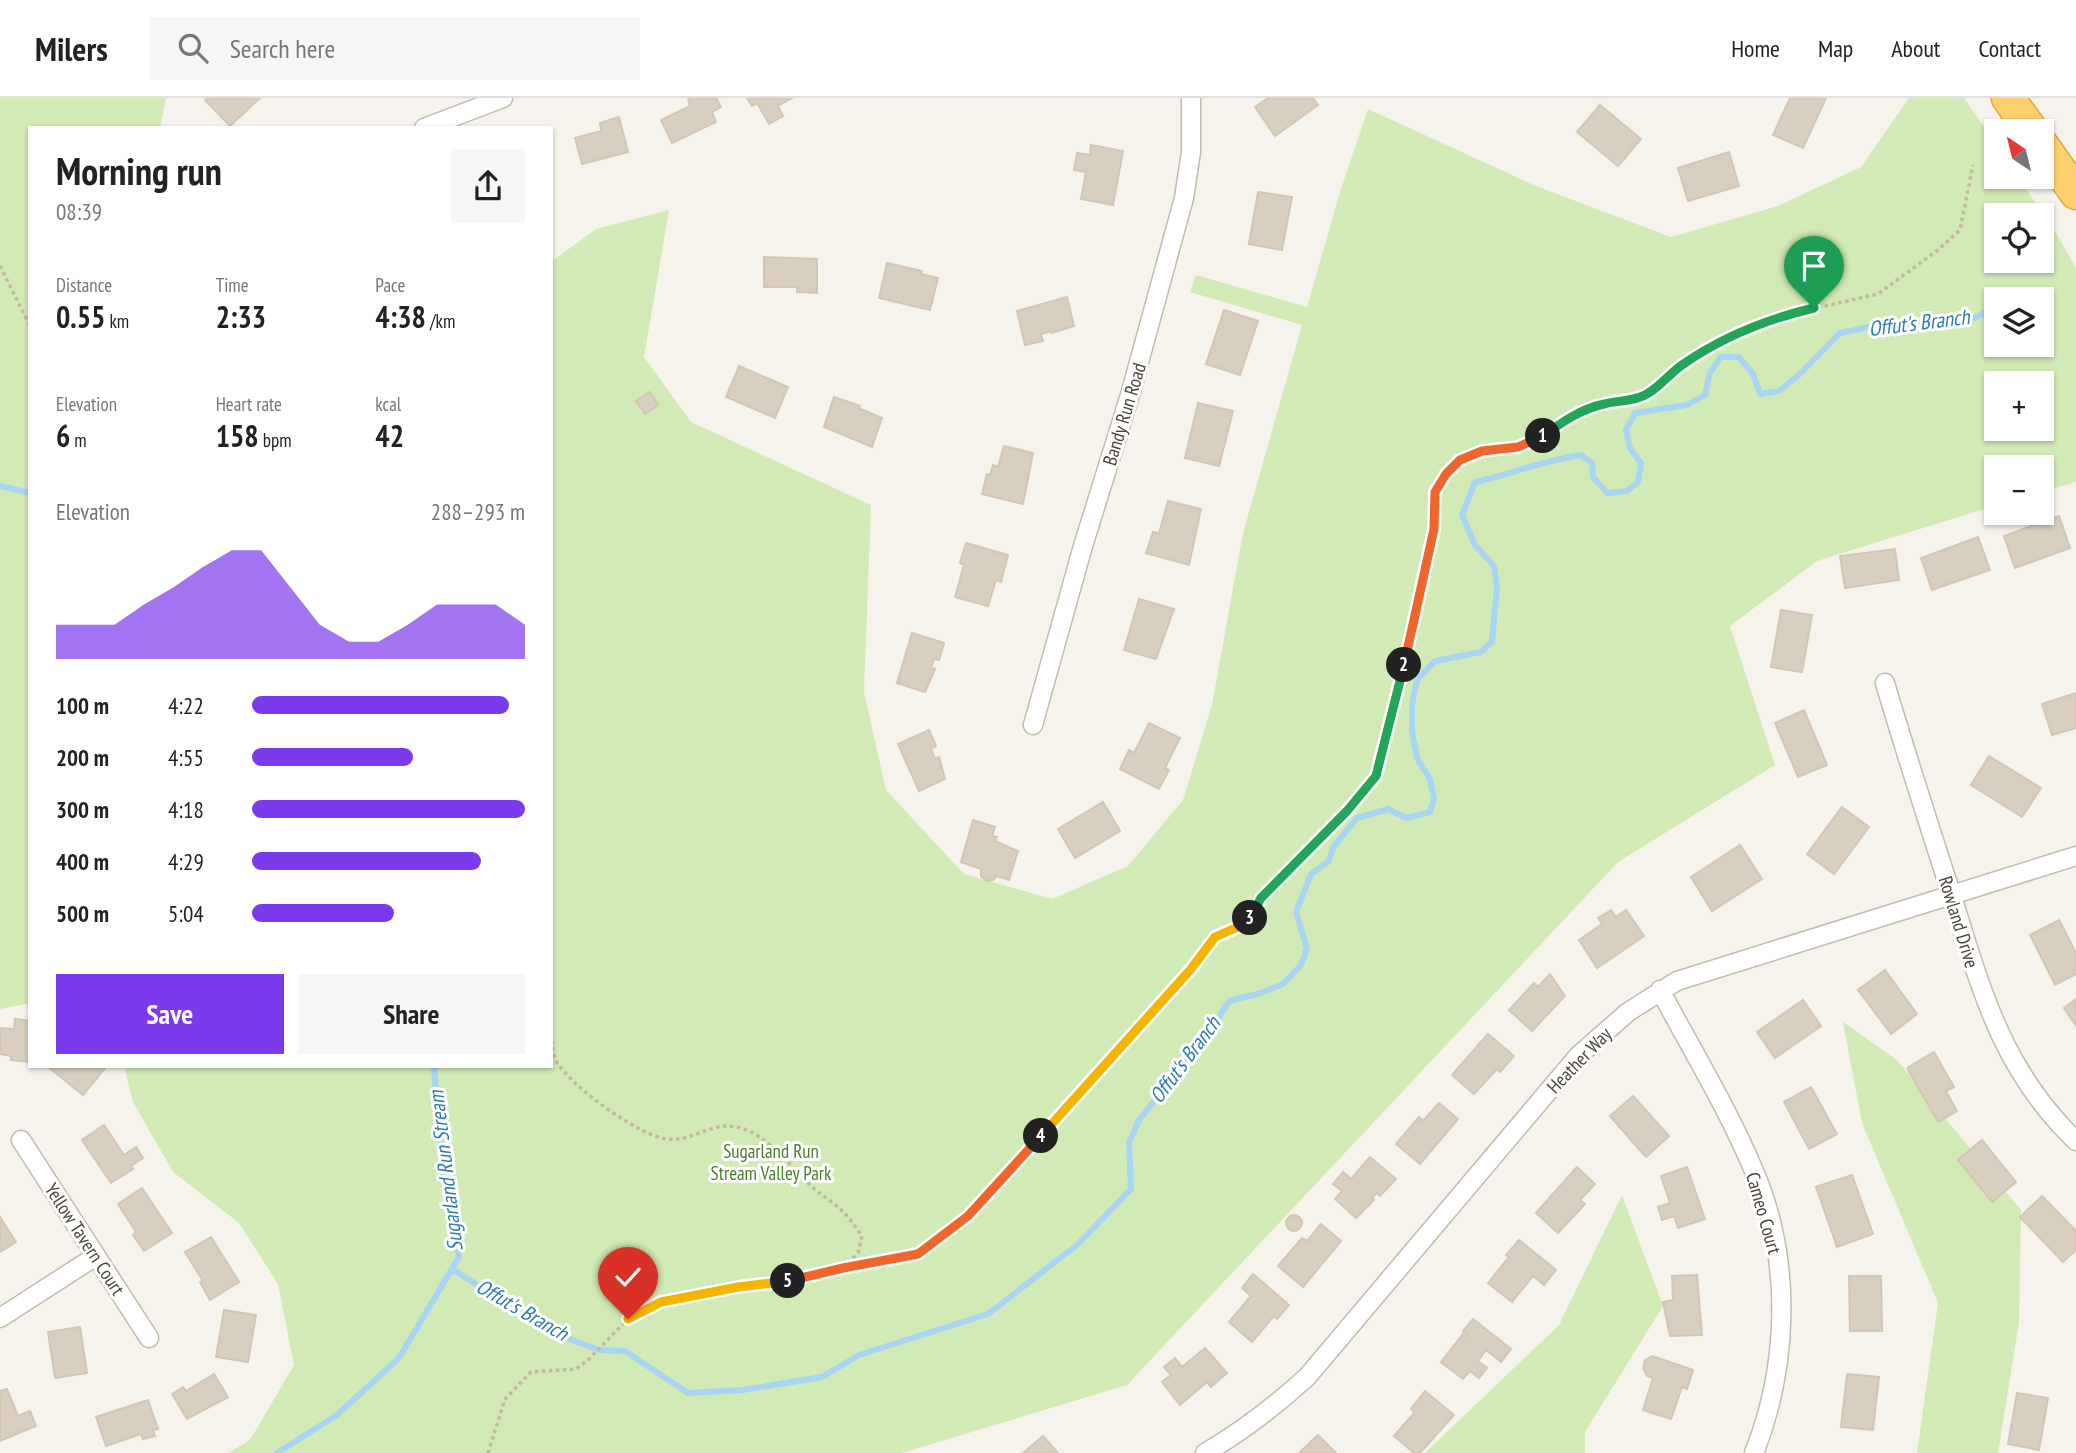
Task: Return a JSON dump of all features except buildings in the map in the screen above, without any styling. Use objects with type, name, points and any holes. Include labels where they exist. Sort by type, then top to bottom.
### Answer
[{"type":"highway","points":[[2008,98],[2023,119]]},
{"type":"highway","points":[[2054,162],[2076,193]]},
{"type":"street","points":[[429,126],[503,98]]},
{"type":"street","name":"Bandy Run Road","points":[[1032,725],[1083,546],[1130,396],[1184,198],[1191,152],[1191,98]]},
{"type":"street","name":"Rowland Drive","points":[[1885,683],[1990,1015],[2011,1057],[2038,1098],[2076,1141]]},
{"type":"street","name":"Heather Way","points":[[1205,1453],[1273,1407],[1307,1377],[1578,1056],[1628,1012],[1660,990],[1728,963],[2076,856]]},
{"type":"street","name":"Cameo Court","points":[[1660,990],[1755,1173],[1769,1215],[1778,1257],[1782,1304],[1780,1347],[1774,1390],[1754,1453]]},
{"type":"street","name":"Yellow Tavern Court","points":[[21,1140],[149,1338]]},
{"type":"street","points":[[0,1318],[96,1256]]},
{"type":"path","points":[[488,1453],[505,1399],[531,1372],[576,1368],[588,1360],[628,1319],[661,1302],[738,1287],[792,1281],[918,1254],[968,1216],[1191,969],[1215,937],[1247,923],[1261,898],[1347,811],[1376,776],[1409,647],[1434,529],[1435,492],[1446,474],[1460,460],[1482,451],[1518,447],[1536,440],[1583,410],[1606,403],[1637,399],[1700,354],[1770,320],[1878,294],[1960,230],[1973,165]]},
{"type":"path","points":[[0,266],[28,322]]},
{"type":"path","points":[[553,1048],[556,1061],[569,1079],[593,1098],[647,1132],[668,1139],[695,1135],[722,1124],[745,1130],[775,1147],[811,1187],[842,1211],[862,1236],[858,1253],[843,1268]]},
{"type":"green space","points":[[0,98],[166,98],[160,126],[28,126],[28,1003],[0,1009]]},
{"type":"green space","name":"Sugarland Run Stream Valley Park","points":[[1909,98],[1964,98],[1984,127],[1984,189],[2026,189],[2035,203],[1984,203],[1984,273],[2054,273],[2054,231],[2076,268],[2076,482],[2054,488],[2054,455],[1984,455],[1984,509],[1817,561],[1730,626],[1775,765],[1618,862],[1127,1385],[902,1453],[228,1453],[250,1440],[294,1365],[278,1284],[239,1223],[173,1172],[133,1102],[124,1068],[553,1068],[553,261],[596,229],[669,210],[644,357],[691,422],[871,505],[864,692],[886,790],[964,874],[1052,899],[1128,866],[1183,800],[1212,705],[1243,533],[1302,325],[1190,292],[1196,275],[1307,307],[1340,192],[1368,109],[1536,186],[1671,237],[1778,206],[1861,167]]},
{"type":"green space","points":[[1843,1022],[1897,1060],[2021,1210],[2019,1322],[1998,1453],[1917,1453],[1938,1303],[1862,1123]]},
{"type":"green space","points":[[1622,1195],[1663,1306],[1585,1432],[1585,1453],[1425,1453],[1559,1325]]},
{"type":"waterway","name":"Offut's Branch","points":[[452,1269],[554,1333],[599,1350],[625,1351],[688,1393],[743,1390],[822,1377],[859,1355],[988,1314],[1077,1245],[1131,1189],[1129,1143],[1139,1120],[1204,1040],[1229,1001],[1283,984],[1301,965],[1307,949],[1296,912],[1311,874],[1328,862],[1334,846],[1357,818],[1388,809],[1406,818],[1430,812],[1434,798],[1430,779],[1417,758],[1412,731],[1412,704],[1417,680],[1435,661],[1481,652],[1492,642],[1497,587],[1494,566],[1475,545],[1462,515],[1475,482],[1581,455],[1592,463],[1593,477],[1607,493],[1627,491],[1638,482],[1641,463],[1630,448],[1626,430],[1635,413],[1687,405],[1705,395],[1710,372],[1721,357],[1739,357],[1753,374],[1760,394],[1779,391],[1800,374],[1840,333],[1869,327],[1922,325],[1952,316],[1970,320],[1984,313]]},
{"type":"waterway","name":"Sugarland Run Stream","points":[[0,486],[28,493]]},
{"type":"waterway","name":"Sugarland Run Stream","points":[[277,1453],[337,1415],[399,1358],[459,1257],[438,1123],[434,1068]]},
{"type":"route","points":[[628,1319],[661,1302],[738,1287],[792,1281],[918,1254],[968,1216],[1191,969],[1215,937],[1247,923],[1261,898],[1347,811],[1376,776],[1409,647],[1434,529],[1435,492],[1446,474],[1460,460],[1482,451],[1518,447],[1536,440],[1583,410],[1606,403],[1637,399],[1649,393],[1665,377],[1684,364],[1737,334],[1781,316],[1814,308]]}]
